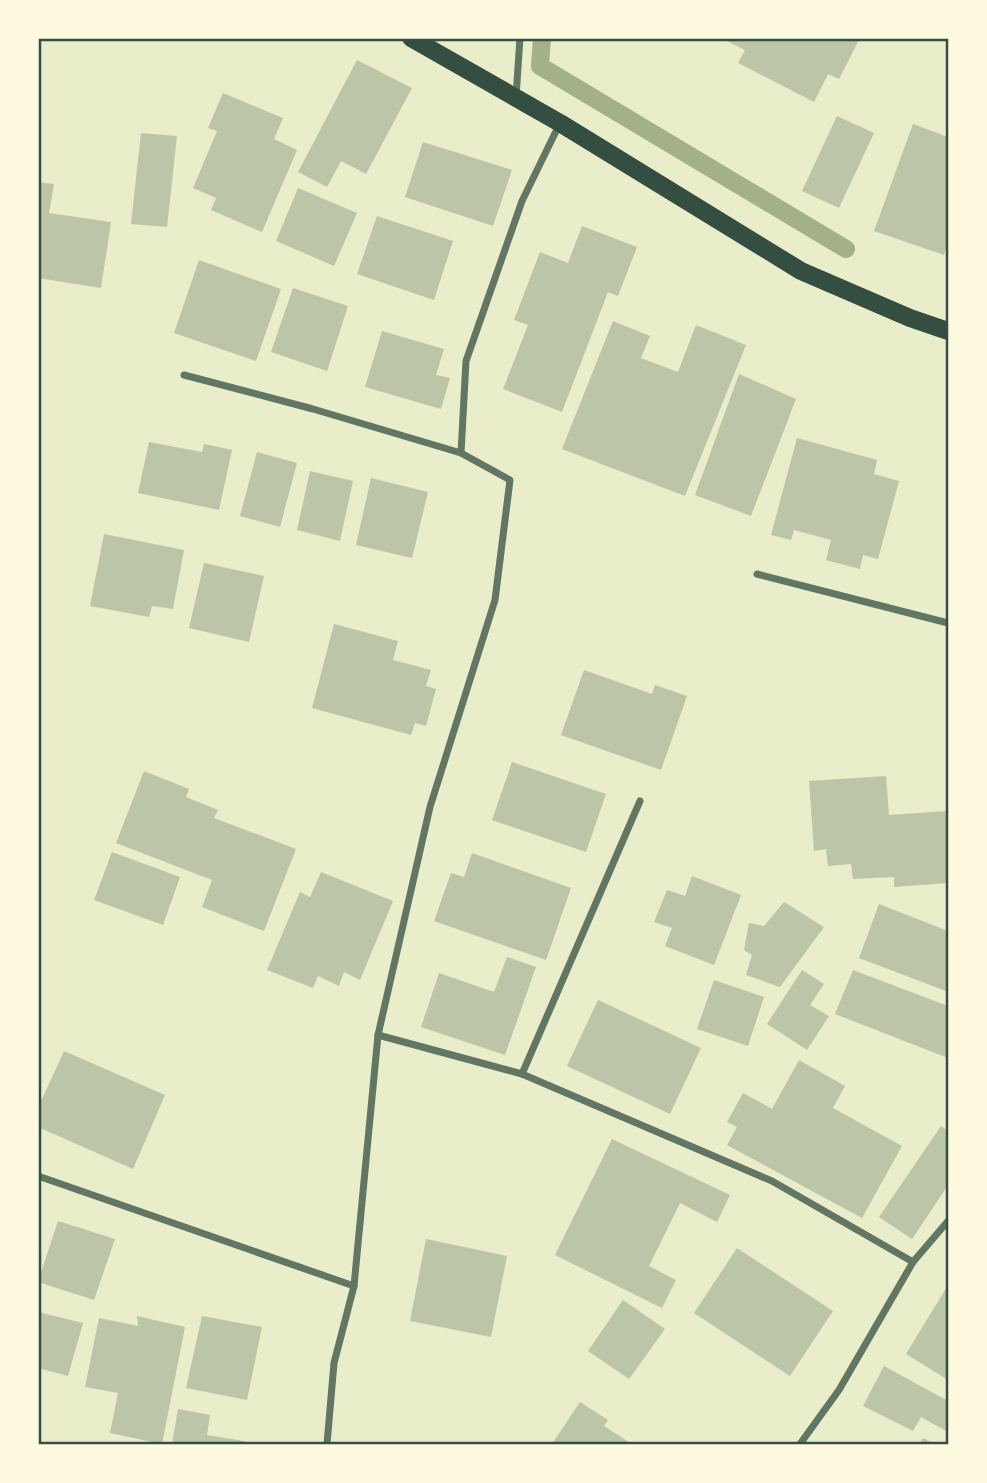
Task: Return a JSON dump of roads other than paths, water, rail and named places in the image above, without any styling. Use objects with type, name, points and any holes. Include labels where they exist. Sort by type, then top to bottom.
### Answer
[{"type":"main road","points":[[411,38],[560,123],[801,271],[910,318],[948,331]]},
{"type":"street","points":[[516,98],[520,38]]},
{"type":"street","points":[[461,453],[466,361],[522,201],[560,123]]},
{"type":"street","points":[[184,375],[461,453],[510,480],[495,600],[430,807],[378,1035],[354,1286],[334,1363],[327,1444]]},
{"type":"street","points":[[757,574],[948,623]]},
{"type":"street","points":[[522,1074],[640,801]]},
{"type":"street","points":[[378,1035],[522,1074],[772,1181],[913,1262]]},
{"type":"street","points":[[38,1176],[354,1286]]},
{"type":"street","points":[[800,1444],[839,1390],[913,1262],[948,1221]]},
{"type":"waterway","points":[[542,38],[540,66],[846,249]]}]
